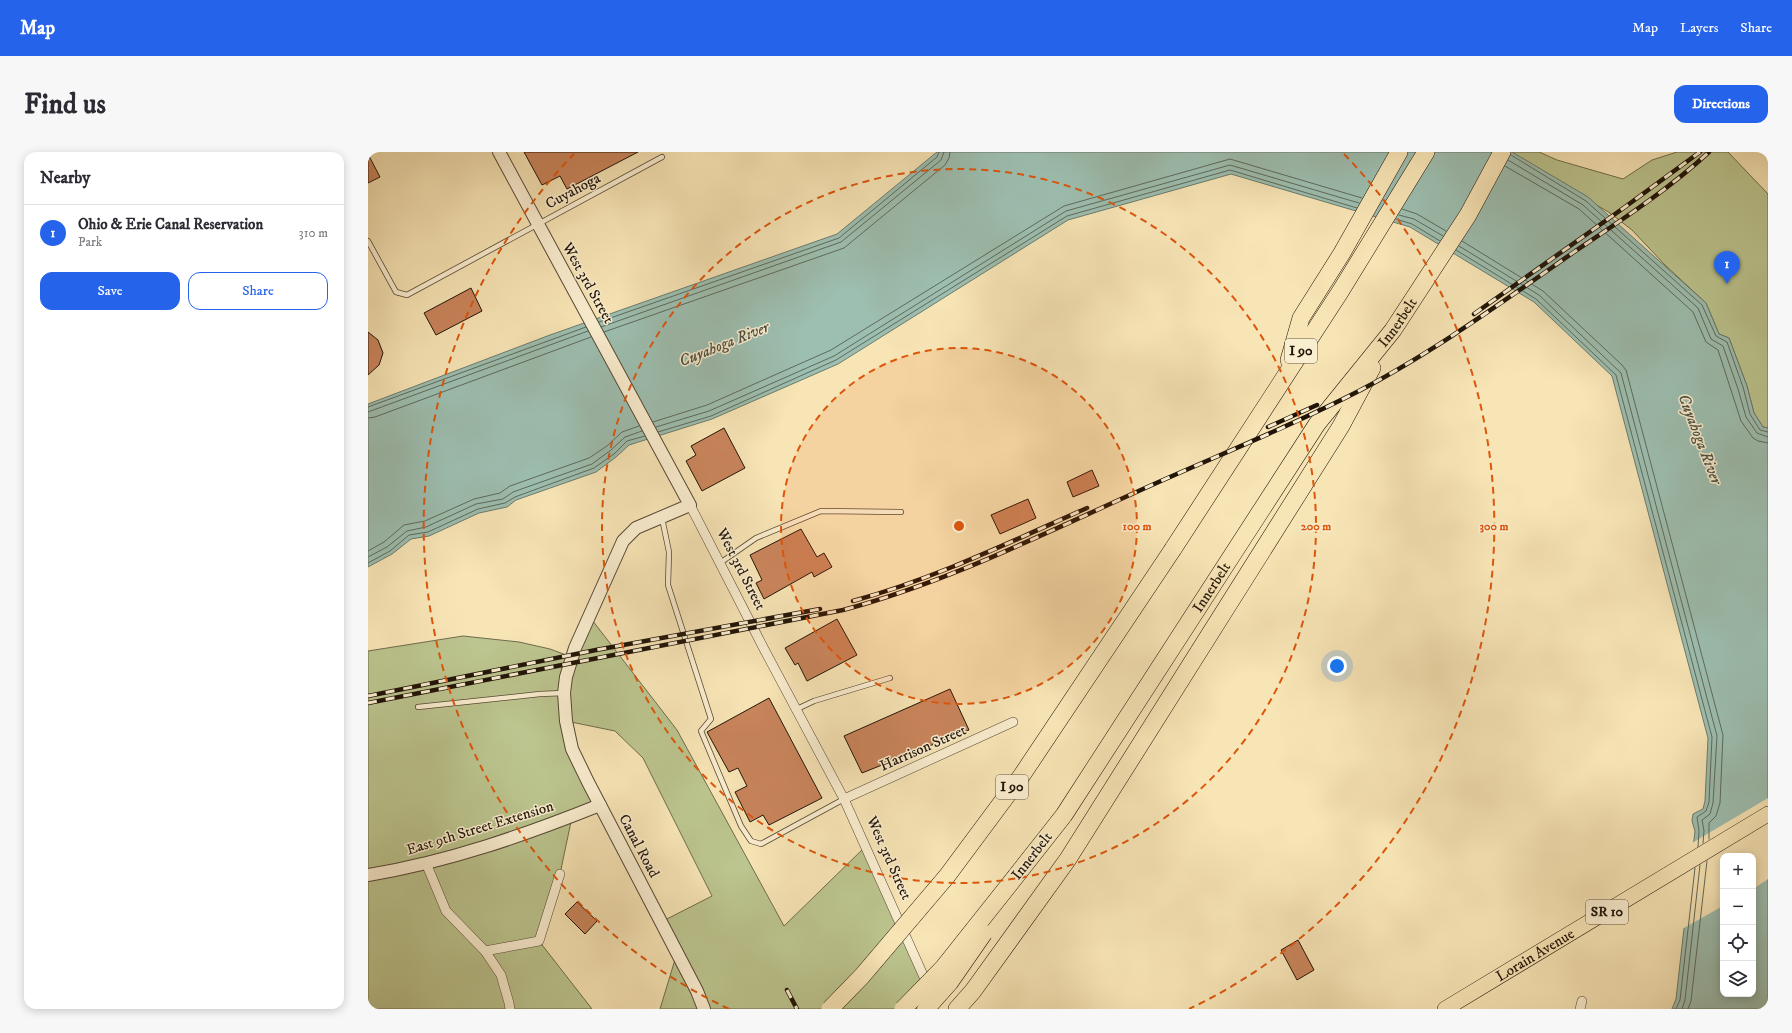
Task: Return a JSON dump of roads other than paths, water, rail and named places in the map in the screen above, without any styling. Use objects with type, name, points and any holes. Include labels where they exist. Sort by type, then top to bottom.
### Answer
[{"type":"highway","points":[[1284,377],[1302,318],[1342,252],[1399,152]]},
{"type":"highway","name":"I 90","points":[[830,1009],[867,970],[947,876],[1022,775],[1173,549],[1340,292],[1426,152]]},
{"type":"highway","name":"Innerbelt","points":[[903,1009],[943,968],[1064,814],[1317,424],[1393,330],[1468,215],[1502,152]]},
{"type":"highway","points":[[957,1009],[973,991],[1068,859],[1341,426],[1393,330]]},
{"type":"highway","points":[[926,1009],[950,982],[988,927],[1016,876]]},
{"type":"main road","name":"Lorain Avenue","points":[[1445,1009],[1768,814]]},
{"type":"street","name":"West 3rd Street","points":[[499,152],[661,449],[844,799],[938,1009]]},
{"type":"street","name":"Canal Road","points":[[690,505],[636,528],[623,541],[581,633],[569,667],[564,693],[566,721],[572,749],[600,806],[697,991],[704,1009]]},
{"type":"street","name":"Harrison Street","points":[[844,799],[1013,722]]},
{"type":"street","name":"East 9th Street Extension","points":[[368,875],[426,863],[484,847],[600,806]]},
{"type":"street","points":[[426,863],[446,911],[485,951],[501,975],[510,1003],[510,1009]]},
{"type":"street","points":[[485,951],[539,941],[560,874]]},
{"type":"lane","name":"Cuyahoga","points":[[368,241],[396,292],[407,296],[662,157]]},
{"type":"lane","points":[[720,563],[756,538],[821,511],[901,512]]},
{"type":"lane","points":[[662,516],[669,552],[668,585],[711,719],[701,731],[741,826],[750,841],[761,844],[844,799]]},
{"type":"lane","points":[[797,709],[814,701],[890,678]]},
{"type":"lane","points":[[418,707],[540,694],[564,693]]},
{"type":"water","name":"Cuyahoga River","points":[[937,152],[1512,152],[1588,197],[1706,303],[1719,334],[1729,338],[1747,386],[1754,413],[1763,427],[1768,428],[1768,1009],[1672,1009],[1676,999],[1695,831],[1692,821],[1693,814],[1703,809],[1705,801],[1708,738],[1612,376],[1534,302],[1410,227],[1231,174],[1068,220],[838,364],[712,419],[629,445],[596,472],[516,500],[507,507],[479,513],[429,536],[411,539],[392,554],[368,567],[368,404],[550,335],[837,234]]},
{"type":"railway","points":[[1474,314],[1700,152]]},
{"type":"railway","points":[[368,703],[843,610],[881,599],[954,573],[1295,422],[1349,396],[1407,364],[1464,328],[1626,217],[1677,179],[1709,152]]},
{"type":"railway","points":[[1268,427],[1317,405]]},
{"type":"railway","points":[[853,601],[942,571],[1087,508]]},
{"type":"railway","points":[[368,696],[596,650],[820,609]]},
{"type":"railway","points":[[787,990],[797,1009]]},
{"type":"place","name":"Ohio & Erie Canal Reservation","points":[[1727,284]]}]
